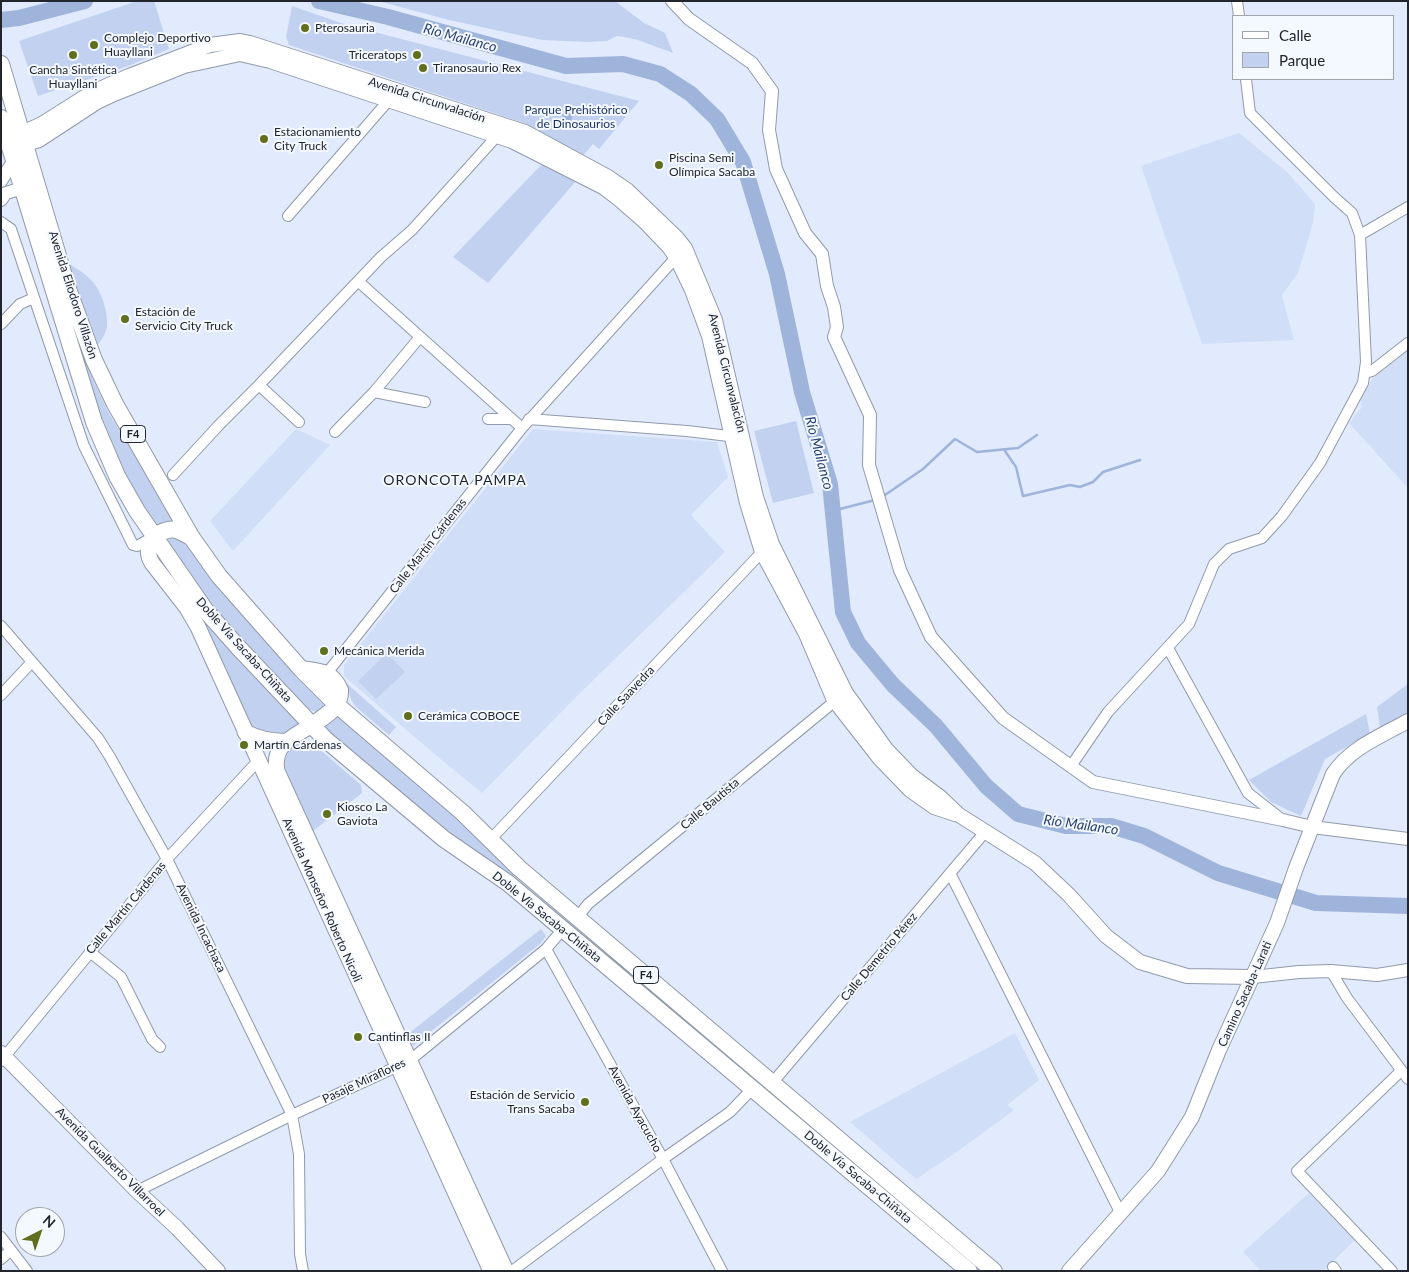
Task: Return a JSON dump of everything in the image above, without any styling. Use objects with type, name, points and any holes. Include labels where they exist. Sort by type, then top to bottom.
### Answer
[{"type":"highway","name":"Avenida Eliodoro Villazón","points":[[1,64],[67,286],[94,360],[115,404],[192,538]]},
{"type":"highway","name":"Avenida Eliodoro Villazón","points":[[1,118],[94,422],[117,476],[154,537]]},
{"type":"highway","points":[[154,537],[166,530],[174,529],[192,538]]},
{"type":"highway","name":"Doble Vía Sacaba-Chiñata","points":[[154,537],[206,611],[332,745],[444,839],[508,882],[969,1271]]},
{"type":"highway","name":"Doble Vía Sacaba-Chiñata","points":[[192,538],[218,576],[301,669],[337,705],[463,813],[491,839],[514,865],[773,1082],[994,1271]]},
{"type":"highway","points":[[301,669],[327,673],[337,683],[340,690],[337,705],[327,715],[312,725]]},
{"type":"main road","name":"Avenida Circunvalación","points":[[24,139],[39,140],[97,102],[240,41],[250,42],[271,56],[389,100],[499,130]]},
{"type":"main road","name":"Avenida Circunvalación","points":[[271,56],[499,130],[512,141],[582,170],[681,252],[692,290],[709,336],[737,437],[772,544],[840,697]]},
{"type":"main road","name":"Avenida Circunvalación","points":[[737,437],[747,503],[762,552],[840,697],[880,759],[910,790],[934,807],[958,815],[1035,863],[1069,895],[1106,936],[1140,962],[1187,976],[1253,977]]},
{"type":"main road","name":"Avenida Monseñor Roberto Nicoli","points":[[154,537],[148,550],[148,556],[187,608],[198,627],[258,761],[403,1064],[506,1271]]},
{"type":"main road","name":"Camino Sacaba-Larati","points":[[1069,1271],[1158,1171],[1192,1117],[1219,1050],[1277,924],[1296,868],[1333,774],[1341,762],[1352,753],[1408,721]]},
{"type":"main road","points":[[245,732],[264,740],[275,742],[287,741],[312,725]]},
{"type":"main road","name":"Avenida Monseñor Roberto Nicoli","points":[[287,741],[280,747],[277,754],[277,771],[492,1271]]},
{"type":"main road","name":"Avenida Gualberto Villarroel","points":[[3,1057],[137,1191],[178,1228],[218,1271]]},
{"type":"street","points":[[672,1],[690,19],[752,63],[772,91],[769,130],[776,169],[805,233],[822,254],[827,286],[834,307],[837,327],[834,337],[870,415],[869,465],[900,570],[931,637],[1003,718],[1093,782],[1312,827],[1408,839]]},
{"type":"street","points":[[1238,1],[1239,15]]},
{"type":"street","points":[[1071,766],[1108,712],[1189,624],[1214,564],[1229,549],[1262,538],[1282,516],[1320,463],[1363,383],[1365,373],[1360,235],[1352,213],[1334,198],[1250,113],[1246,80]]},
{"type":"street","points":[[288,216],[389,100]]},
{"type":"street","points":[[173,475],[219,424],[359,282],[381,257],[412,230],[499,130]]},
{"type":"street","points":[[1,181],[14,160]]},
{"type":"street","points":[[1,200],[6,193],[23,188]]},
{"type":"street","points":[[1360,235],[1408,207]]},
{"type":"street","points":[[1,222],[11,229],[84,446],[130,541],[133,545],[137,546],[154,537]]},
{"type":"street","name":"Calle Martín Cárdenas","points":[[327,673],[529,419],[681,252]]},
{"type":"street","points":[[359,282],[522,428]]},
{"type":"street","points":[[1,324],[20,304],[34,298]]},
{"type":"street","points":[[335,432],[374,392],[420,337]]},
{"type":"street","points":[[1365,373],[1372,371],[1408,343]]},
{"type":"street","points":[[259,385],[299,422]]},
{"type":"street","points":[[374,392],[425,402]]},
{"type":"street","points":[[488,419],[512,419]]},
{"type":"street","points":[[529,419],[687,431],[737,437]]},
{"type":"street","name":"Calle Saavedra","points":[[491,839],[762,552]]},
{"type":"street","name":"Avenida Incachaca","points":[[1,626],[98,738],[110,757],[167,859],[292,1115],[299,1154],[300,1254],[304,1271]]},
{"type":"street","points":[[1168,648],[1248,793],[1283,820]]},
{"type":"street","points":[[1,695],[32,662]]},
{"type":"street","name":"Calle Bautista","points":[[577,918],[588,904],[840,697]]},
{"type":"street","name":"Calle Martín Cárdenas","points":[[3,1057],[167,859],[258,761]]},
{"type":"street","name":"Calle Demetrio Pérez","points":[[773,1082],[986,832]]},
{"type":"street","points":[[950,873],[1121,1214]]},
{"type":"street","name":"Pasaje Miraflores","points":[[137,1191],[292,1115],[403,1064],[546,949],[563,930]]},
{"type":"street","name":"Avenida Ayacucho","points":[[546,949],[663,1158],[722,1271]]},
{"type":"street","points":[[90,952],[121,977],[152,1039],[160,1047]]},
{"type":"street","points":[[1253,977],[1298,972],[1331,971],[1377,974],[1408,970]]},
{"type":"street","points":[[1331,971],[1347,998],[1404,1075],[1297,1171],[1392,1271]]},
{"type":"street","points":[[512,1271],[663,1158],[730,1112],[753,1088]]},
{"type":"street","points":[[1,1237],[27,1271]]},
{"type":"street","points":[[1,1259],[11,1250]]},
{"type":"shaded area","points":[[564,108],[570,109],[572,117],[569,129],[566,130],[567,122],[565,124],[560,123],[563,119],[566,119],[560,114],[567,114]]},
{"type":"shaded area","points":[[1239,133],[1287,172],[1315,204],[1313,223],[1298,273],[1282,295],[1294,340],[1202,344],[1141,166]]},
{"type":"shaded area","points":[[1408,349],[1408,488],[1349,423],[1362,407],[1360,400],[1372,379]]},
{"type":"shaded area","points":[[296,429],[330,445],[233,551],[210,521]]},
{"type":"shaded area","name":"Cerámica COBOCE","points":[[533,429],[717,442],[728,477],[691,515],[725,552],[579,694],[482,793],[344,676],[344,665]]},
{"type":"shaded area","points":[[1015,1033],[1039,1080],[1007,1105],[1014,1110],[957,1152],[916,1179],[850,1122]]},
{"type":"shaded area","points":[[1309,1193],[1355,1240],[1323,1271],[1261,1271],[1243,1252]]},
{"type":"green space","name":"Complejo Deportivo Huayllani","points":[[137,1],[154,1],[169,49],[128,66],[38,96],[19,41]]},
{"type":"green space","points":[[378,1],[615,1],[644,23],[665,33],[673,53],[638,40],[617,36],[607,41],[542,40],[449,20]]},
{"type":"green space","name":"Parque Prehistórico de Dinosaurios","points":[[292,6],[344,24],[639,101],[599,149],[593,144],[582,157],[524,123],[289,45],[286,37]]},
{"type":"green space","points":[[543,163],[576,181],[488,283],[453,257]]},
{"type":"green space","points":[[68,263],[93,282],[104,303],[106,332],[96,347],[90,333]]},
{"type":"green space","points":[[73,324],[94,382],[108,412],[178,525],[155,529],[132,491],[96,412]]},
{"type":"green space","points":[[796,421],[814,493],[773,503],[754,431]]},
{"type":"green space","points":[[168,534],[187,544],[215,584],[330,706],[317,712],[310,710],[242,645],[161,539]]},
{"type":"green space","points":[[154,547],[301,725],[287,733],[276,736],[249,727],[155,563]]},
{"type":"green space","points":[[387,653],[405,672],[376,699],[358,681]]},
{"type":"green space","points":[[345,682],[396,727],[389,735],[355,706]]},
{"type":"green space","points":[[1408,684],[1408,712],[1380,728],[1377,707]]},
{"type":"green space","points":[[337,713],[455,812],[515,874],[512,878],[445,833],[320,727]]},
{"type":"green space","points":[[1366,714],[1370,734],[1325,759],[1301,816],[1271,802],[1249,780]]},
{"type":"green space","points":[[303,741],[311,742],[361,785],[362,793],[313,831],[284,766],[289,751]]},
{"type":"green space","points":[[541,929],[546,936],[541,943],[413,1046],[408,1034]]},
{"type":"waterway","name":"Río Mailanco","points":[[1,20],[19,18],[85,1]]},
{"type":"waterway","name":"Río Mailanco","points":[[319,1],[388,17],[566,66],[623,64],[660,74],[691,94],[717,119],[743,162],[777,274],[802,392],[830,484],[843,612],[858,643],[893,685],[936,726],[986,786],[1018,814],[1066,826],[1111,826],[1144,836],[1218,873],[1316,903],[1408,906]]},
{"type":"waterway","points":[[882,497],[923,469],[955,439],[977,452],[1018,448],[1037,435]]},
{"type":"waterway","points":[[1005,451],[1016,467],[1023,496],[1070,485],[1080,487],[1093,482],[1103,472],[1140,460]]},
{"type":"waterway","points":[[832,511],[875,500]]},
{"type":"place","name":"Pterosauria","points":[[305,28]]},
{"type":"place","name":"Complejo Deportivo Huayllani","points":[[94,45]]},
{"type":"place","name":"Cancha Sintética Huayllani","points":[[73,55]]},
{"type":"place","name":"Triceratops","points":[[417,55]]},
{"type":"place","name":"Tiranosaurio Rex","points":[[423,68]]},
{"type":"place","name":"Estacionamiento City Truck","points":[[264,139]]},
{"type":"place","name":"Piscina Semi Olímpica Sacaba","points":[[659,165]]},
{"type":"place","name":"Estación de Servicio City Truck","points":[[125,319]]},
{"type":"place","name":"Mecánica Merida","points":[[324,651]]},
{"type":"place","name":"Cerámica COBOCE","points":[[408,716]]},
{"type":"place","name":"Martín Cárdenas","points":[[244,745]]},
{"type":"place","name":"Kiosco La Gaviota","points":[[327,814]]},
{"type":"place","name":"Cantinflas II","points":[[358,1037]]},
{"type":"place","name":"Estación de Servicio Trans Sacaba","points":[[585,1102]]},
{"type":"district","name":"ORONCOTA PAMPA","points":[[455,480]]}]
